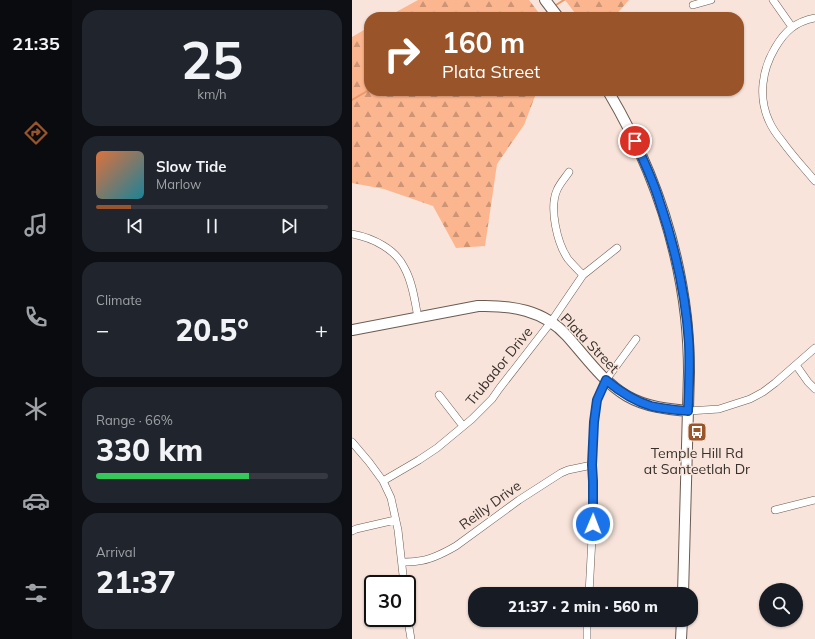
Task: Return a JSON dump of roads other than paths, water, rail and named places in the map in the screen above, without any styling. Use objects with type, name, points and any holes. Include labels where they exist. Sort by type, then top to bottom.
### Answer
[{"type":"main road","points":[[545,0],[554,12]]},
{"type":"main road","points":[[611,96],[635,141],[659,199],[676,258],[682,287],[688,331],[689,372],[683,587]]},
{"type":"main road","name":"Plata Street","points":[[352,330],[478,306],[494,305],[524,309],[551,322],[566,334],[606,380],[628,396],[642,403],[661,408],[688,411]]},
{"type":"main road","points":[[682,627],[682,639]]},
{"type":"street","points":[[693,5],[711,0]]},
{"type":"street","points":[[773,0],[792,27]]},
{"type":"street","points":[[815,18],[809,19],[786,31],[771,55],[764,75],[762,97],[769,121],[775,132],[815,181]]},
{"type":"street","points":[[569,172],[557,191],[555,198],[554,220],[559,240],[567,257],[583,275]]},
{"type":"street","points":[[352,234],[362,236],[378,243],[389,250],[402,262],[411,283],[418,318]]},
{"type":"street","name":"Trubador Drive","points":[[383,481],[437,448],[472,419],[492,399],[551,322],[583,275],[617,248]]},
{"type":"street","points":[[589,587],[594,500],[592,465],[593,437],[597,400],[606,380],[636,339]]},
{"type":"street","points":[[688,411],[718,409],[750,399],[763,392],[815,348]]},
{"type":"street","points":[[796,365],[815,389]]},
{"type":"street","points":[[439,395],[463,426]]},
{"type":"street","points":[[352,442],[383,481],[391,498],[398,530],[403,575]]},
{"type":"street","name":"Reilly Drive","points":[[402,562],[419,561],[447,551],[519,500],[561,473],[592,465]]},
{"type":"street","points":[[775,510],[815,500]]},
{"type":"street","points":[[352,531],[396,520]]},
{"type":"street","points":[[409,627],[411,639]]},
{"type":"street","points":[[587,639],[588,627]]},
{"type":"waterway","points":[[556,5],[564,0]]},
{"type":"waterway","points":[[352,100],[364,93]]},
{"type":"place","name":"Temple Hill Rd at Santeetlah Dr","points":[[697,432]]}]
